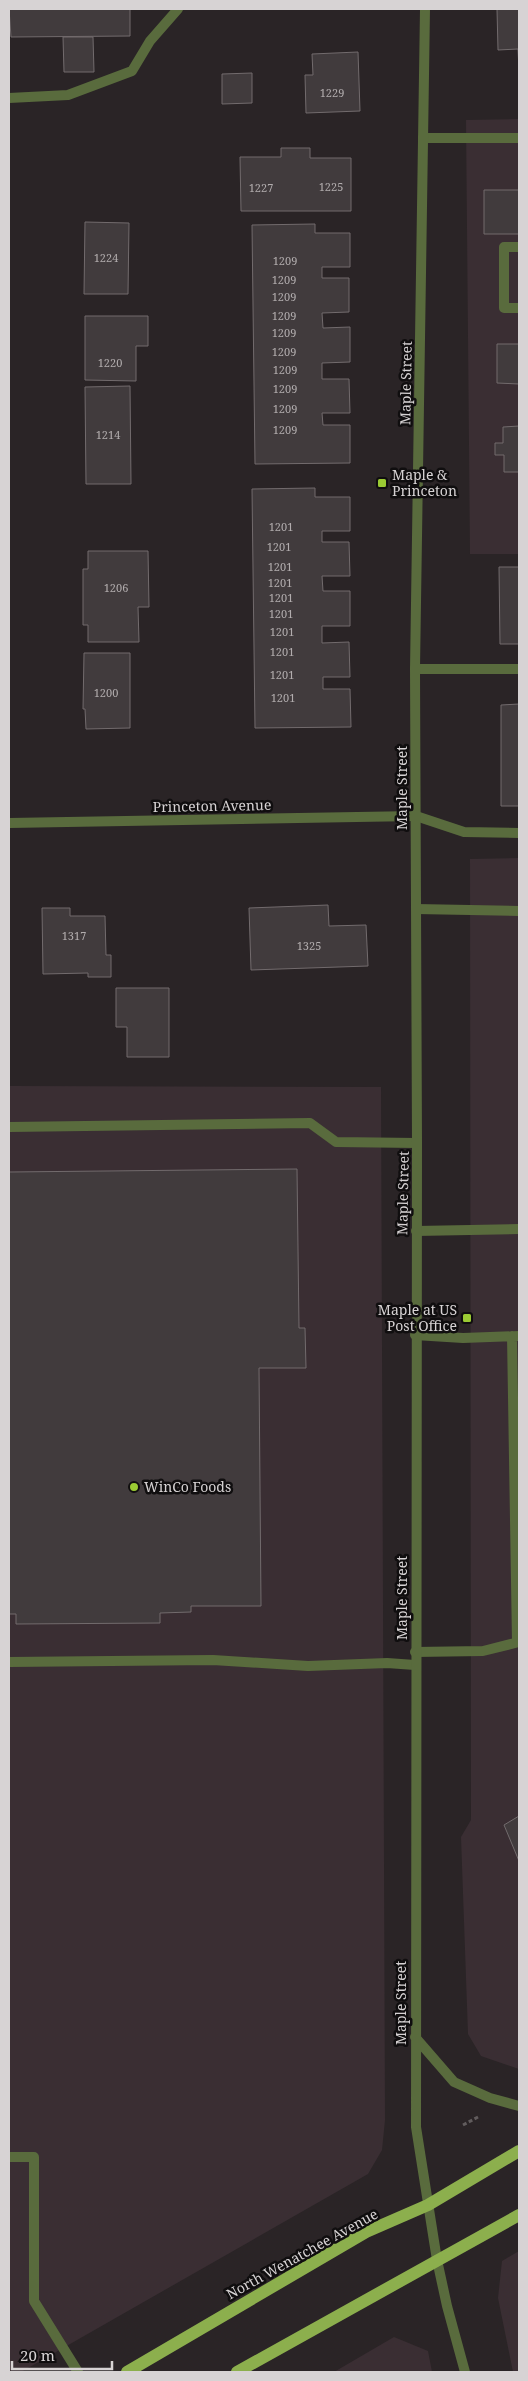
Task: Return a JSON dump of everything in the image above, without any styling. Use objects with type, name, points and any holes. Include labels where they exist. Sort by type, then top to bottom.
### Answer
[{"type":"main road","name":"North Wenatchee Avenue","points":[[127,2372],[366,2232],[428,2204],[519,2151]]},
{"type":"main road","points":[[237,2372],[519,2215]]},
{"type":"street","points":[[9,98],[68,95],[132,71],[150,41],[178,9]]},
{"type":"street","name":"Maple Street","points":[[425,9],[415,669],[417,1143],[415,1335],[416,2127],[437,2260],[465,2372]]},
{"type":"street","points":[[423,138],[519,138]]},
{"type":"street","points":[[519,247],[504,247],[504,308],[519,308]]},
{"type":"street","points":[[415,669],[519,669]]},
{"type":"street","name":"Princeton Avenue","points":[[9,823],[416,816],[464,832],[519,833]]},
{"type":"street","points":[[416,909],[519,910]]},
{"type":"street","points":[[9,1127],[310,1123],[336,1142],[417,1143]]},
{"type":"street","points":[[416,1231],[519,1229]]},
{"type":"street","points":[[415,1335],[463,1338],[516,1336],[518,1642],[483,1651],[416,1652]]},
{"type":"street","points":[[9,1662],[213,1660],[308,1666],[387,1663],[415,1665]]},
{"type":"street","points":[[415,2037],[454,2082],[490,2098],[519,2106]]},
{"type":"street","points":[[9,2157],[34,2157],[34,2301],[78,2372]]},
{"type":"path","points":[[463,2125],[483,2114]]},
{"type":"shaded area","points":[[519,119],[519,554],[470,554],[466,120]]},
{"type":"shaded area","points":[[519,858],[519,2069],[481,2056],[468,2034],[461,1837],[471,1820],[470,859]]},
{"type":"shaded area","points":[[9,1086],[381,1087],[385,2120],[382,2150],[368,2174],[21,2372],[9,2372]]},
{"type":"shaded area","points":[[519,2251],[519,2372],[513,2372],[498,2298],[502,2261]]},
{"type":"shaded area","points":[[394,2337],[428,2351],[432,2372],[334,2372]]},
{"type":"building","points":[[9,9],[130,9],[130,36],[11,37]]},
{"type":"building","points":[[497,9],[519,9],[519,70],[518,49],[498,50]]},
{"type":"building","points":[[63,37],[93,37],[94,72],[64,72]]},
{"type":"building","points":[[358,52],[360,111],[306,113],[305,75],[313,75],[312,54]]},
{"type":"building","points":[[252,73],[252,103],[222,104],[222,74]]},
{"type":"building","points":[[281,148],[310,148],[310,158],[351,158],[351,211],[241,211],[240,157],[281,157]]},
{"type":"building","points":[[484,190],[519,190],[519,234],[484,234]]},
{"type":"building","points":[[85,222],[129,223],[128,294],[84,294]]},
{"type":"building","points":[[315,224],[315,233],[350,233],[350,267],[322,267],[322,278],[349,278],[349,312],[322,313],[323,328],[350,327],[350,362],[322,363],[322,379],[349,379],[350,413],[322,413],[323,425],[350,425],[350,463],[255,464],[252,225]]},
{"type":"building","points":[[85,316],[148,316],[148,346],[136,346],[136,381],[85,380]]},
{"type":"building","points":[[497,344],[519,344],[519,384],[497,383]]},
{"type":"building","points":[[130,386],[131,484],[86,484],[85,387]]},
{"type":"building","points":[[519,426],[519,472],[504,472],[504,455],[495,455],[495,443],[503,443],[503,427]]},
{"type":"building","points":[[315,488],[315,497],[350,497],[350,531],[322,531],[322,542],[349,542],[350,576],[322,576],[323,591],[350,591],[350,626],[322,626],[322,643],[349,642],[350,677],[323,677],[323,689],[350,689],[351,727],[255,728],[252,489]]},
{"type":"building","points":[[88,551],[148,551],[149,607],[138,607],[139,642],[88,642],[88,625],[83,625],[83,569],[88,569]]},
{"type":"building","points":[[499,567],[519,567],[519,644],[500,644]]},
{"type":"building","points":[[84,653],[130,653],[130,728],[86,729],[85,709],[83,709]]},
{"type":"building","points":[[519,704],[519,806],[501,806],[501,705]]},
{"type":"building","points":[[328,905],[329,926],[366,925],[368,966],[251,970],[249,908]]},
{"type":"building","points":[[42,908],[70,908],[70,916],[105,916],[106,955],[111,955],[111,977],[88,977],[88,973],[43,974]]},
{"type":"building","points":[[116,988],[169,988],[169,1057],[127,1057],[127,1027],[116,1027]]},
{"type":"building","name":"WinCo Foods","points":[[297,1169],[299,1328],[305,1328],[306,1368],[259,1368],[261,1606],[191,1606],[191,1612],[160,1613],[160,1623],[16,1624],[16,1614],[9,1614],[9,1172]]},
{"type":"building","points":[[519,1816],[519,1861],[504,1825]]},
{"type":"place","name":"Maple & Princeton","points":[[382,483]]},
{"type":"place","name":"Maple at US Post Office","points":[[467,1318]]},
{"type":"place","name":"WinCo Foods","points":[[134,1487]]}]
